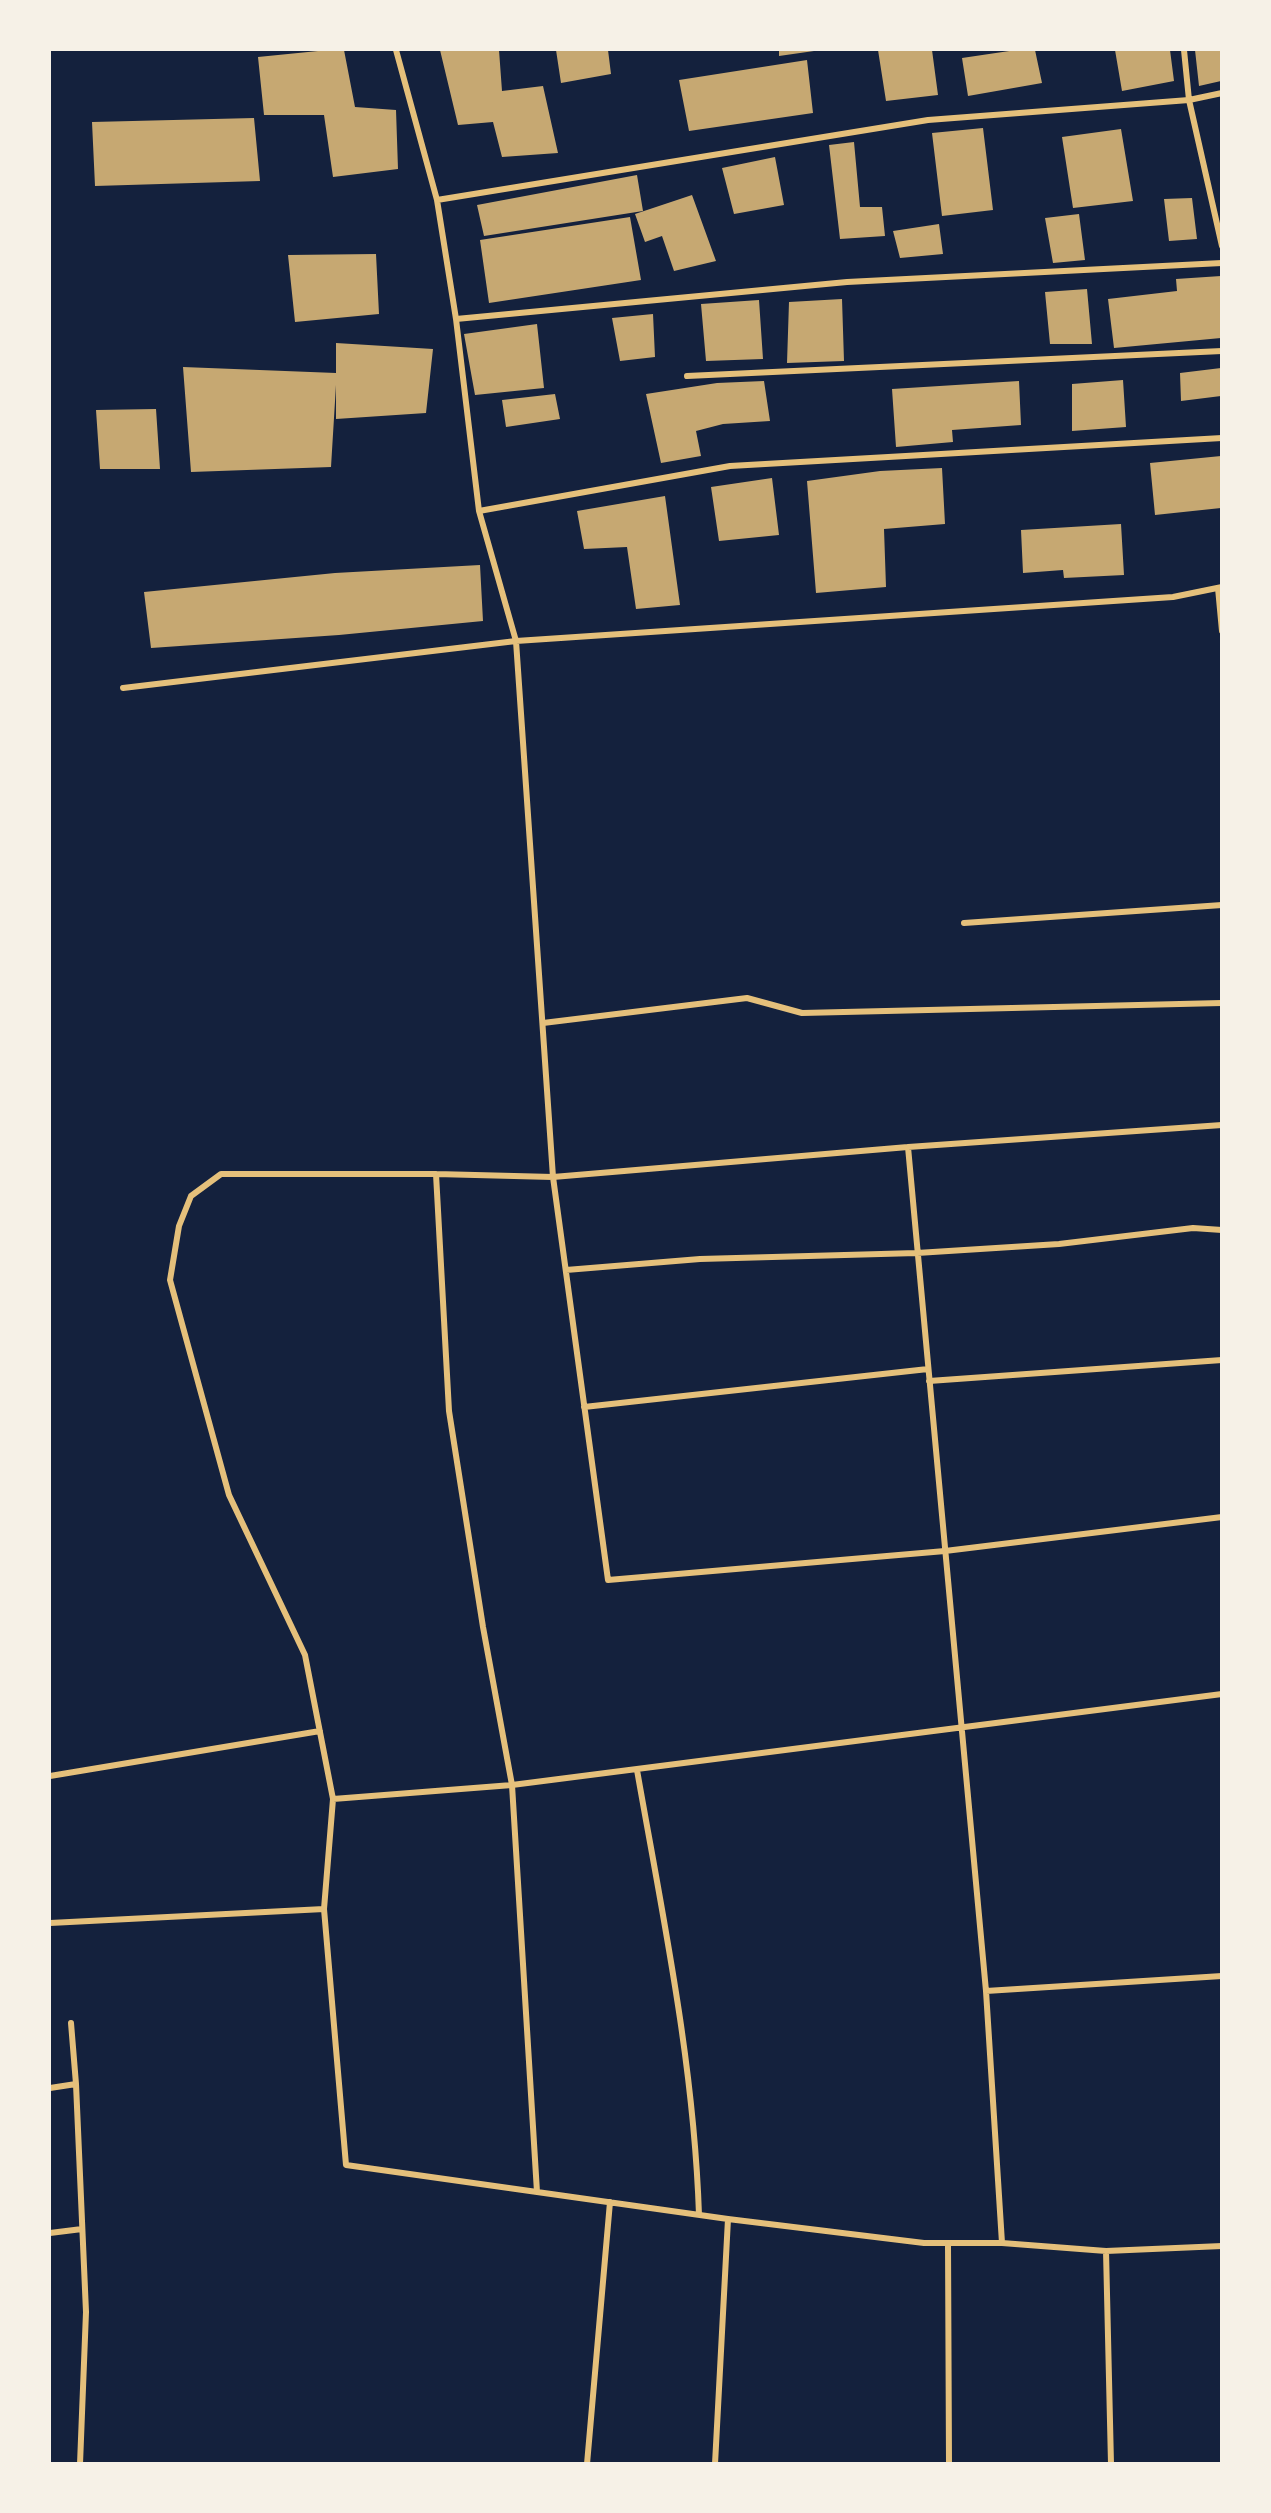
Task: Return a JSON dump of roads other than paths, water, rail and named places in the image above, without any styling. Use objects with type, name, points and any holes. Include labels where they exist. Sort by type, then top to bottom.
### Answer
[{"type":"street","points":[[396,50],[437,200],[456,319],[479,511],[516,641],[553,1177],[608,1580],[945,1551],[1221,1517]]},
{"type":"street","points":[[1184,50],[1189,100],[1221,246]]},
{"type":"street","points":[[437,200],[928,120],[1189,100],[1221,93]]},
{"type":"street","points":[[456,319],[847,282],[1221,263]]},
{"type":"street","points":[[687,376],[1221,351]]},
{"type":"street","points":[[479,511],[730,466],[1221,438]]},
{"type":"street","points":[[123,688],[516,641],[1173,597],[1220,587],[1221,631]]},
{"type":"street","points":[[964,923],[1221,905]]},
{"type":"street","points":[[543,1023],[747,998],[802,1013],[1221,1003]]},
{"type":"street","points":[[1221,1125],[908,1147],[553,1177],[436,1174],[221,1174],[191,1196],[179,1226],[170,1280],[229,1495],[305,1655],[333,1799],[324,1909],[346,2165],[728,2219],[924,2243],[1002,2243],[1106,2251],[1221,2246]]},
{"type":"street","points":[[908,1147],[986,1991],[1002,2243]]},
{"type":"street","points":[[436,1174],[448,1411],[483,1627],[512,1785],[537,2192]]},
{"type":"street","points":[[566,1270],[700,1259],[917,1253],[1059,1244],[1193,1228],[1221,1230]]},
{"type":"street","points":[[929,1381],[1221,1360]]},
{"type":"street","points":[[584,1407],[928,1369]]},
{"type":"street","points":[[333,1799],[512,1785],[1221,1694]]},
{"type":"street","points":[[50,1776],[320,1731]]},
{"type":"street","points":[[637,1770],[680,2012],[696,2144],[699,2215]]},
{"type":"street","points":[[50,1923],[324,1909]]},
{"type":"street","points":[[986,1991],[1221,1976]]},
{"type":"street","points":[[71,2023],[87,2312],[80,2463]]},
{"type":"street","points":[[50,2088],[76,2084]]},
{"type":"street","points":[[588,2463],[610,2202]]},
{"type":"street","points":[[715,2463],[728,2219]]},
{"type":"street","points":[[50,2233],[82,2229]]},
{"type":"street","points":[[948,2243],[950,2463]]},
{"type":"street","points":[[1106,2251],[1111,2463]]}]
